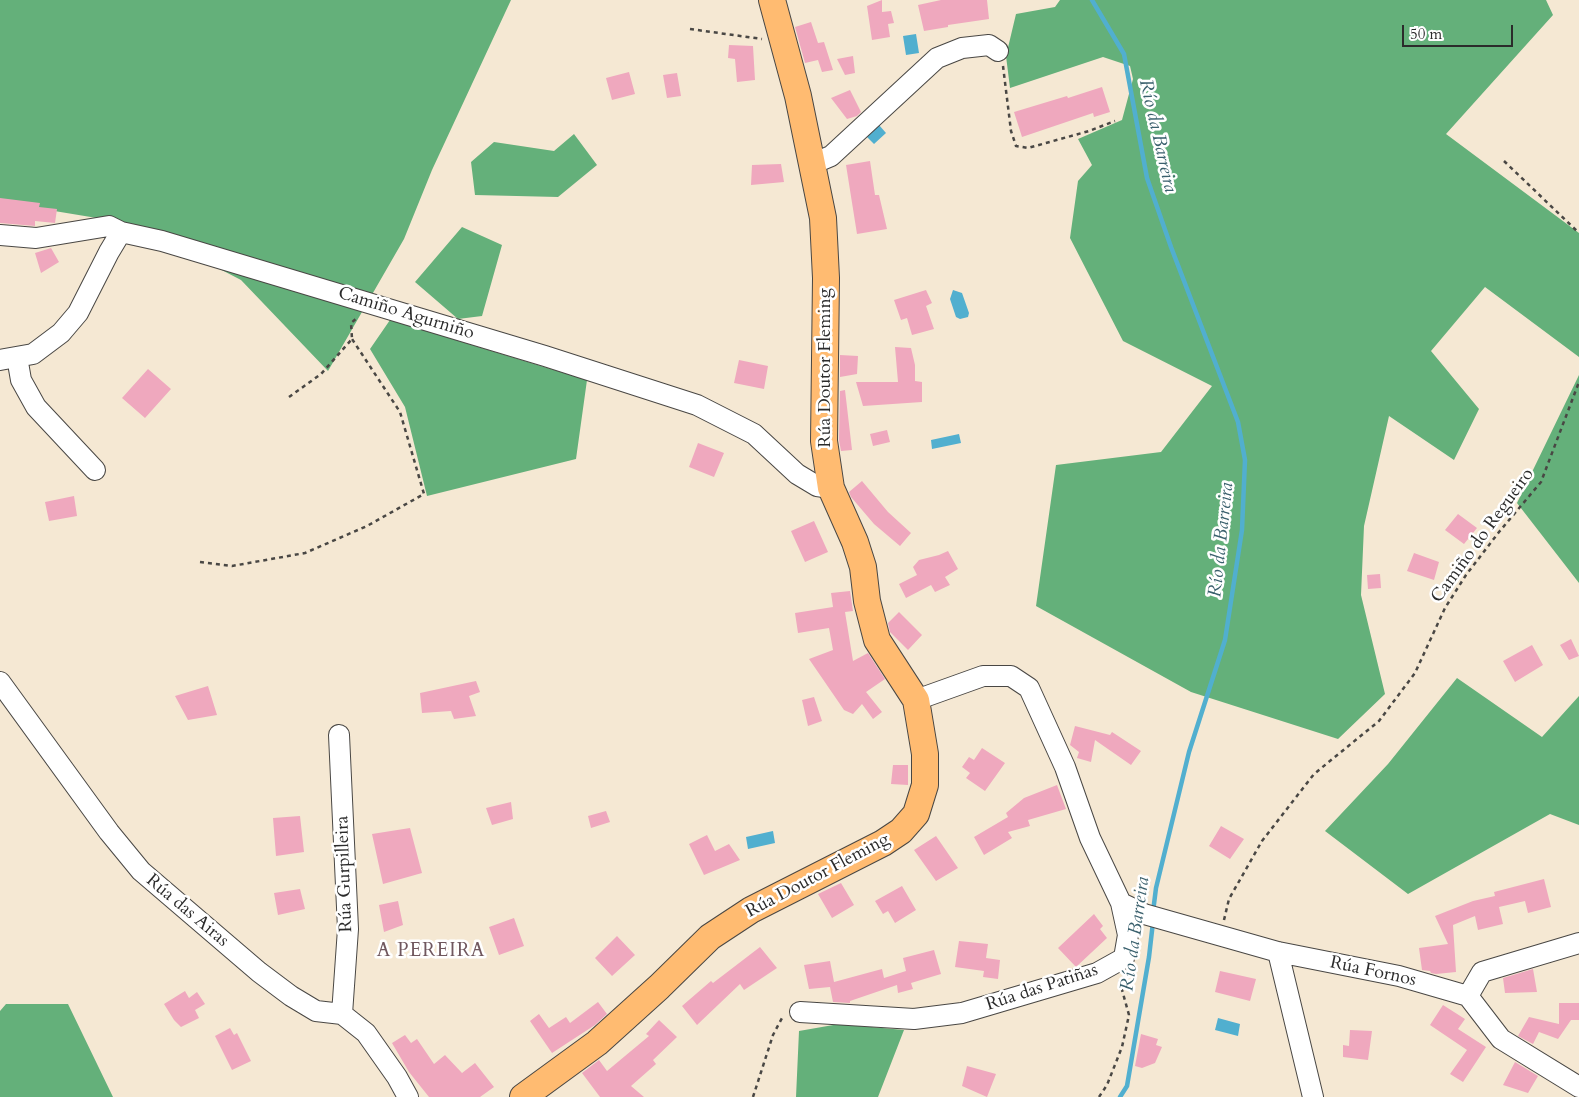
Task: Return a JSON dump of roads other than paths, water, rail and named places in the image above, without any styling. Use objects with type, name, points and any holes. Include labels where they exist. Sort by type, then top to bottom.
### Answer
[{"type":"main road","name":"Rúa Doutor Fleming","points":[[523,1097],[597,1043],[659,987],[710,937],[751,910],[882,843],[901,831],[916,814],[925,785],[926,754],[916,700],[877,640],[867,601],[863,567],[855,542],[831,488],[824,440],[826,278],[823,218],[798,96],[772,0]]},
{"type":"street","points":[[812,164],[831,156],[936,58],[962,48],[989,44],[998,51]]},
{"type":"street","name":"Camiño Agurniño","points":[[0,235],[36,238],[109,226],[121,232],[162,241],[375,304],[545,356],[697,406],[754,434],[797,474],[817,486],[831,488]]},
{"type":"street","points":[[95,470],[36,407],[8,359],[33,354],[61,333],[78,314],[121,232]]},
{"type":"street","name":"Rúa das Patiñas","points":[[800,1012],[914,1019],[962,1013],[1097,972],[1124,958],[1128,935],[1121,903],[1090,838],[1065,767],[1029,688],[1011,676],[983,676],[916,700]]},
{"type":"street","name":"Rúa das Airas","points":[[0,682],[109,832],[141,871],[291,996],[316,1011],[342,1014]]},
{"type":"street","name":"Rúa Gurpilleira","points":[[339,735],[348,929],[342,1014]]},
{"type":"street","name":"Rúa Fornos","points":[[1121,903],[1144,914],[1278,952],[1399,976],[1468,996]]},
{"type":"street","points":[[1579,943],[1482,972],[1468,996],[1501,1039],[1579,1087]]},
{"type":"street","points":[[1278,952],[1313,1097]]},
{"type":"street","points":[[342,1014],[366,1033],[397,1077],[408,1097]]},
{"type":"water","points":[[916,34],[919,53],[906,55],[903,36]]},
{"type":"water","points":[[879,125],[886,133],[874,144],[866,136]]},
{"type":"water","points":[[953,290],[962,293],[969,313],[968,317],[960,319],[956,317],[950,299]]},
{"type":"water","points":[[959,434],[961,443],[932,449],[931,440]]},
{"type":"water","points":[[773,831],[775,843],[748,849],[746,837]]},
{"type":"water","points":[[1218,1018],[1240,1024],[1238,1036],[1215,1030]]},
{"type":"waterway","name":"Río da Barreira","points":[[1092,0],[1124,54],[1147,178],[1171,247],[1238,422],[1245,460],[1242,530],[1225,640],[1189,752],[1156,888],[1153,912]]},
{"type":"waterway","name":"Río da Barreira","points":[[1120,1097],[1127,1086],[1149,957],[1153,922]]},
{"type":"district","name":"A PEREIRA","points":[[431,952]]}]
